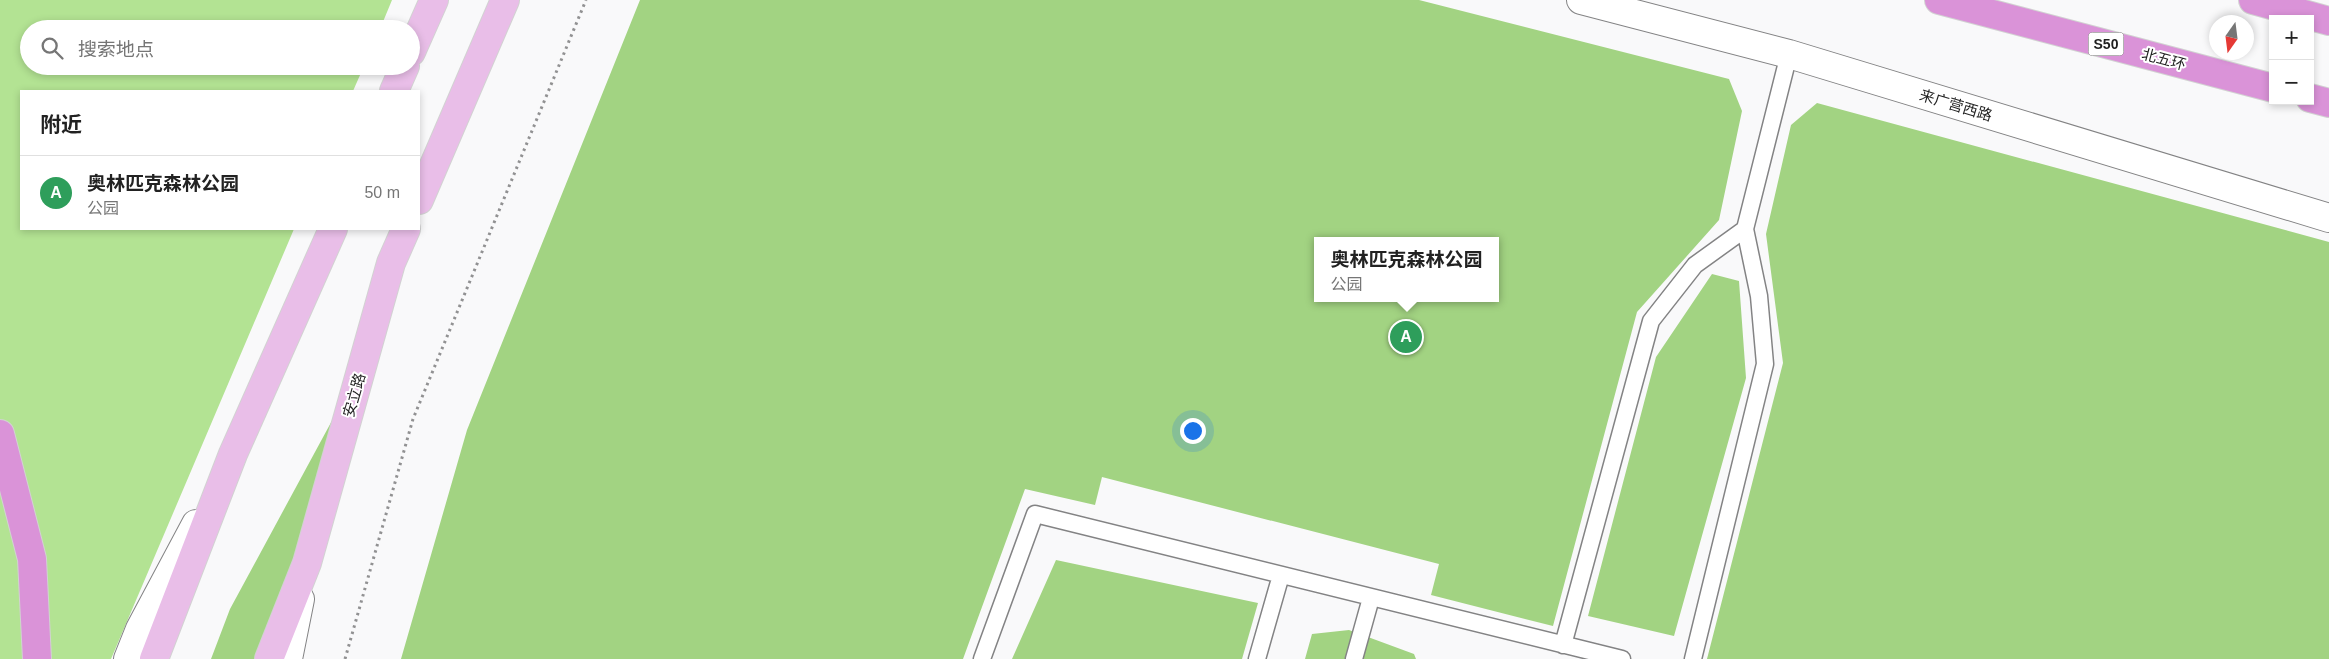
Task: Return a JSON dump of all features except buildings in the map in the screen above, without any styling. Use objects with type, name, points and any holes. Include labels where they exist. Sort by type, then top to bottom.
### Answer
[{"type":"highway","name":"北五环","points":[[1939,0],[2269,87]]},
{"type":"highway","points":[[2252,0],[2329,21]]},
{"type":"highway","points":[[2314,99],[2329,103]]},
{"type":"highway","points":[[0,434],[32,559],[37,659]]},
{"type":"main road","points":[[420,32],[434,0]]},
{"type":"main road","points":[[420,198],[505,0]]},
{"type":"main road","points":[[394,90],[401,75]]},
{"type":"main road","points":[[154,659],[233,454],[333,230]]},
{"type":"main road","name":"安立路","points":[[269,659],[307,563],[392,263],[406,230]]},
{"type":"street","name":"来广营西路","points":[[1581,0],[1790,54],[2329,218]]},
{"type":"street","points":[[128,659],[140,629],[233,454]]},
{"type":"street","name":"安立路","points":[[288,659],[307,563]]},
{"type":"lane","points":[[1693,659],[1765,364],[1759,296],[1745,229],[1790,54]]},
{"type":"lane","points":[[1563,645],[1651,322],[1695,265],[1745,229]]},
{"type":"lane","points":[[982,659],[1035,514],[1622,659]]},
{"type":"lane","points":[[1257,659],[1282,575]]},
{"type":"lane","points":[[1354,659],[1371,598]]},
{"type":"path","points":[[345,659],[413,419],[586,0]]},
{"type":"green space","points":[[0,0],[392,0],[384,20],[20,20],[20,75],[360,75],[353,90],[20,90],[20,230],[294,230],[111,659],[0,659]]},
{"type":"green space","points":[[640,0],[1419,0],[1729,79],[1742,111],[1719,220],[1637,312],[1553,626],[1431,595],[1439,564],[1102,477],[1095,505],[1025,489],[963,659],[401,659],[467,430]]},
{"type":"green space","points":[[1817,103],[2329,242],[2329,659],[1707,659],[1783,363],[1766,234],[1791,125]]},
{"type":"green space","points":[[1712,274],[1739,281],[1746,378],[1674,636],[1588,616],[1656,357]]},
{"type":"green space","points":[[341,404],[300,560],[262,659],[211,659],[230,609]]},
{"type":"green space","points":[[1056,560],[1258,603],[1242,659],[1012,659]]},
{"type":"green space","points":[[1349,630],[1414,654],[1416,659],[1305,659],[1312,634]]},
{"type":"place","name":"奥林匹克森林公园","points":[[1406,337]]}]
